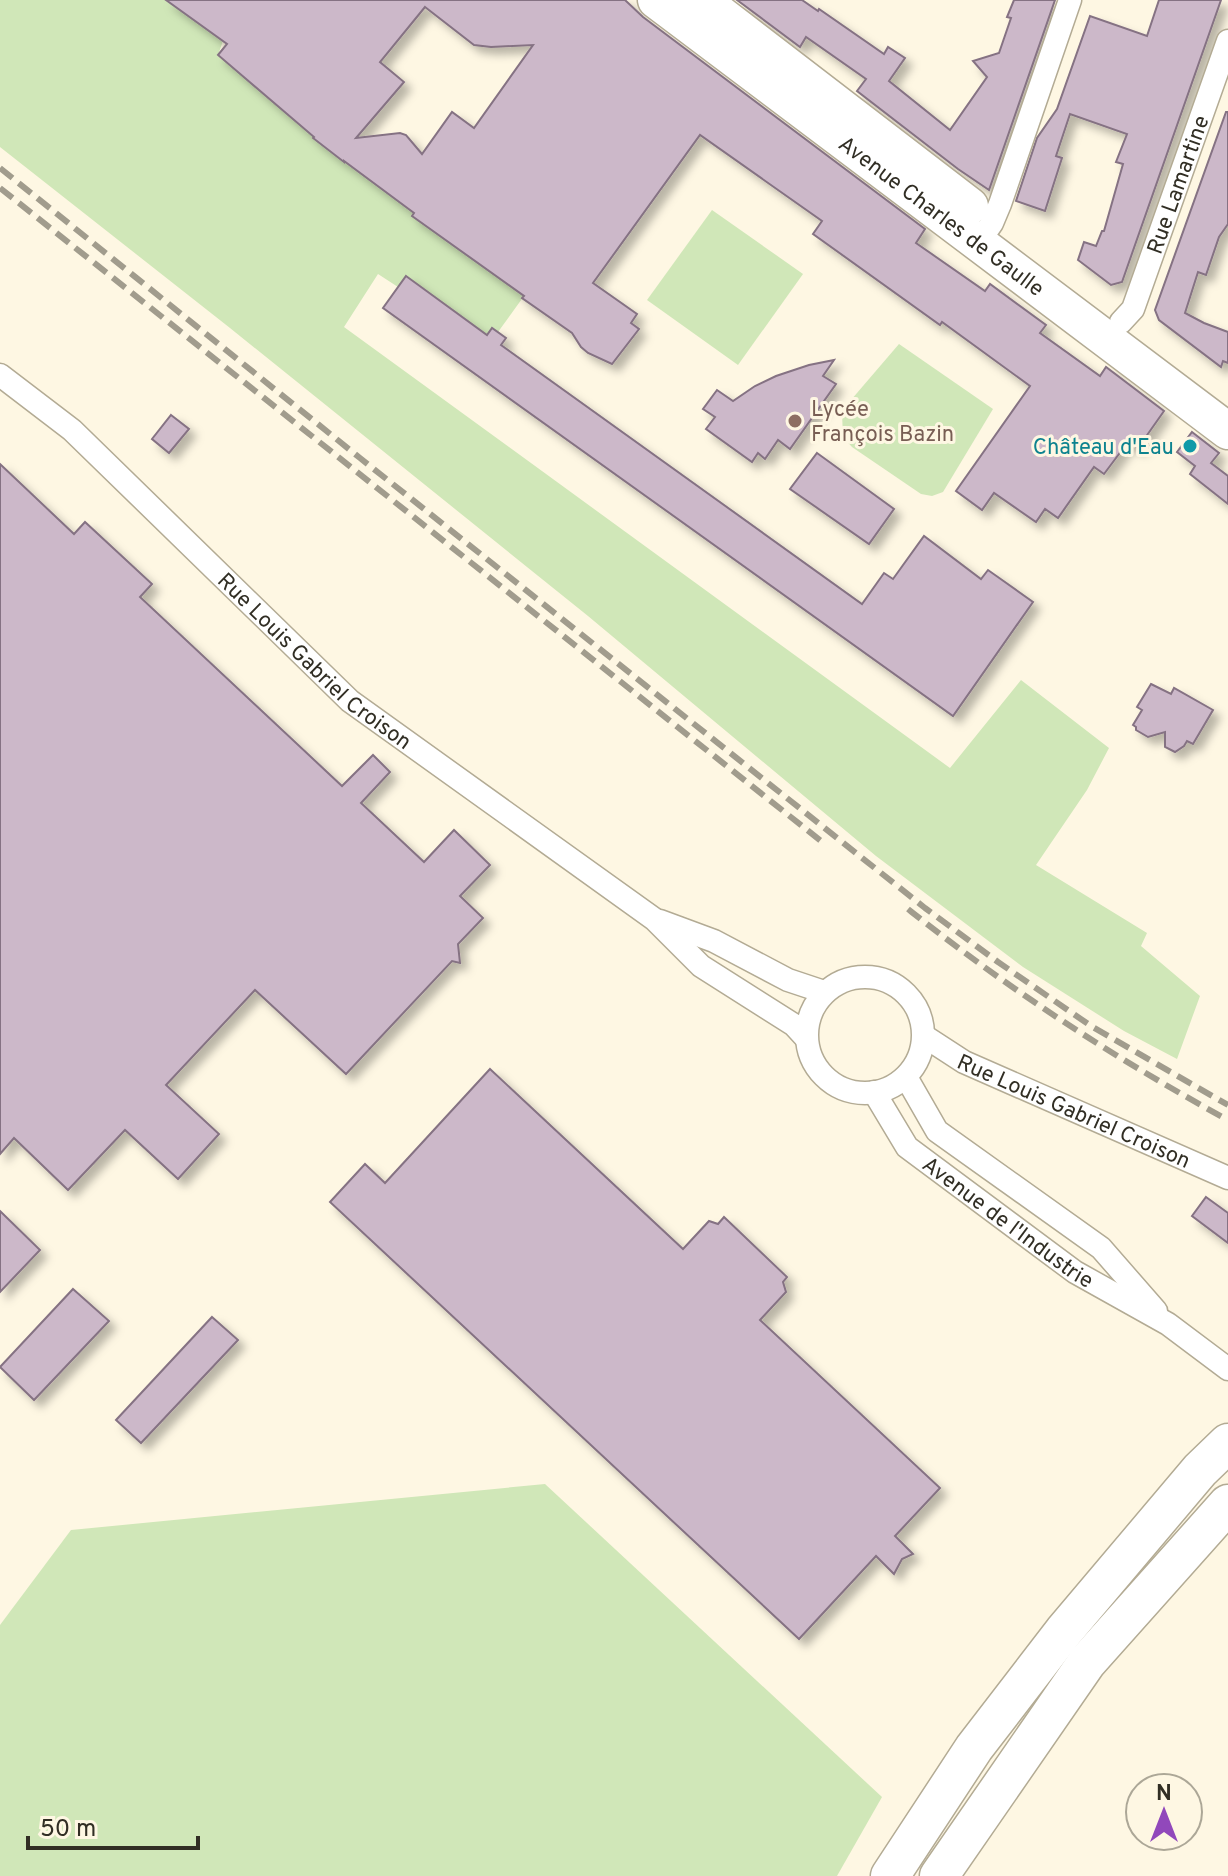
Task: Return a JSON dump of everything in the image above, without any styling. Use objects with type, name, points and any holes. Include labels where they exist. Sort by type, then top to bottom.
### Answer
[{"type":"highway","points":[[890,1876],[974,1748],[1064,1631],[1200,1470],[1228,1443]]},
{"type":"highway","points":[[939,1876],[1087,1662],[1228,1504]]},
{"type":"main road","name":"Avenue Charles de Gaulle","points":[[656,0],[985,233],[1121,322],[1228,404]]},
{"type":"main road","name":"Avenue Charles de Gaulle","points":[[702,0],[1228,431]]},
{"type":"street","points":[[985,233],[1070,0]]},
{"type":"street","name":"Rue Lamartine","points":[[1121,322],[1133,309],[1228,41]]},
{"type":"street","name":"Rue Louis Gabriel Croison","points":[[0,375],[72,430],[350,701],[654,919],[701,966],[794,1025],[806,1038]]},
{"type":"street","name":"Rue Louis Gabriel Croison","points":[[654,919],[714,941],[788,980],[824,992]]},
{"type":"street","points":[[859,976],[879,977],[897,985],[912,999],[921,1017],[924,1036],[916,1064],[906,1077],[891,1087],[860,1093],[831,1083],[818,1070],[806,1038],[807,1021],[824,992],[840,981],[859,976]]},
{"type":"street","name":"Rue Louis Gabriel Croison","points":[[924,1036],[964,1062],[1228,1178]]},
{"type":"street","name":"Avenue de l'Industrie","points":[[906,1077],[937,1131],[1101,1248],[1168,1324]]},
{"type":"street","name":"Avenue de l'Industrie","points":[[874,1092],[907,1147],[1075,1272],[1168,1324],[1228,1369]]},
{"type":"green space","points":[[0,0],[166,0],[223,41],[218,55],[314,138],[414,213],[413,216],[524,296],[498,332],[492,328],[487,335],[406,276],[398,287],[378,274],[344,327],[950,768],[1021,680],[1109,748],[1087,790],[1036,865],[1147,933],[1141,946],[1200,996],[1177,1059],[1124,1031],[1023,967],[876,856],[588,616],[0,147]]},
{"type":"green space","points":[[712,210],[803,274],[738,365],[647,300]]},
{"type":"green space","points":[[899,344],[993,409],[943,492],[932,496],[921,494],[852,447],[843,437],[842,413]]},
{"type":"green space","points":[[545,1484],[882,1797],[837,1876],[0,1876],[0,1625],[71,1530]]},
{"type":"building","points":[[166,0],[625,0],[643,17],[925,229],[916,243],[985,291],[990,284],[1046,325],[1040,333],[1100,376],[1106,367],[1164,411],[1138,448],[1128,442],[1104,474],[1094,467],[1058,518],[1045,509],[1036,522],[994,493],[982,510],[956,491],[1030,386],[813,234],[822,221],[700,135],[593,283],[637,314],[631,323],[639,329],[612,364],[588,353],[572,333],[412,216],[414,213],[313,138],[218,55],[227,44]],"holes":[[[425,7],[474,45],[533,45],[474,128],[452,112],[422,154],[406,135],[400,133],[356,138],[404,82],[380,62]]]},
{"type":"building","points":[[737,0],[802,0],[884,54],[888,47],[905,58],[889,81],[950,130],[987,77],[973,61],[999,53],[1014,0],[1055,0],[989,190],[857,91],[866,79],[806,37],[800,47]]},
{"type":"building","points":[[1159,0],[1221,0],[1122,282],[1111,285],[1078,260],[1084,242],[1096,246],[1104,231],[1123,164],[1116,162],[1127,134],[1070,114],[1056,156],[1062,158],[1045,211],[1016,201],[1037,138],[1057,109],[1090,16],[1147,36]]},
{"type":"building","points":[[1226,112],[1228,224],[1219,237],[1206,275],[1198,272],[1185,313],[1228,332],[1228,363],[1223,361],[1221,367],[1159,320],[1155,310]]},
{"type":"building","points":[[406,276],[487,335],[492,328],[506,338],[501,345],[862,604],[884,573],[893,579],[924,536],[981,579],[988,570],[1033,602],[953,716],[383,308]]},
{"type":"building","points":[[834,360],[823,376],[836,384],[790,449],[778,440],[765,459],[758,453],[752,462],[706,429],[715,417],[703,409],[717,390],[733,401],[776,376]]},
{"type":"building","points":[[171,415],[189,429],[169,453],[152,439]]},
{"type":"building","points":[[1192,432],[1219,453],[1211,463],[1228,476],[1228,504],[1190,474],[1195,466],[1177,452]]},
{"type":"building","points":[[817,453],[894,509],[869,544],[790,489]]},
{"type":"building","points":[[0,464],[74,534],[85,522],[152,584],[140,597],[342,786],[373,755],[390,772],[361,803],[424,862],[454,830],[490,865],[460,896],[483,918],[458,944],[460,963],[452,961],[346,1074],[255,990],[166,1085],[219,1134],[178,1179],[125,1130],[68,1190],[14,1138],[0,1154]]},
{"type":"building","points":[[1151,684],[1171,694],[1174,688],[1213,710],[1193,744],[1187,741],[1175,752],[1165,747],[1165,732],[1148,737],[1136,730],[1133,725],[1142,710],[1137,707]]},
{"type":"building","points":[[490,1069],[683,1249],[709,1221],[718,1224],[724,1217],[787,1277],[783,1282],[786,1292],[760,1320],[940,1488],[895,1536],[913,1554],[902,1559],[894,1574],[876,1556],[799,1639],[330,1202],[365,1164],[385,1183]]},
{"type":"building","points":[[1206,1197],[1228,1213],[1228,1243],[1192,1216]]},
{"type":"building","points":[[0,1211],[40,1250],[0,1292]]},
{"type":"building","points":[[73,1289],[109,1321],[34,1400],[0,1367]]},
{"type":"building","points":[[212,1317],[238,1340],[141,1443],[116,1420]]},
{"type":"railway","points":[[0,168],[925,908],[1091,1026],[1228,1105]]},
{"type":"railway","points":[[0,188],[826,845]]},
{"type":"railway","points":[[908,909],[1064,1022],[1228,1120]]},
{"type":"place","name":"Lycée François Bazin","points":[[795,421]]},
{"type":"place","name":"Château d'Eau","points":[[1190,446]]}]
